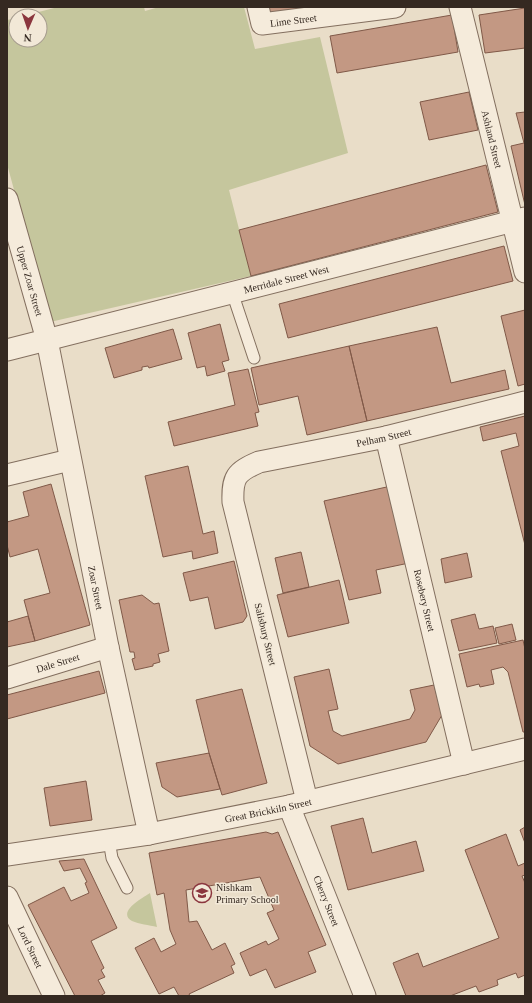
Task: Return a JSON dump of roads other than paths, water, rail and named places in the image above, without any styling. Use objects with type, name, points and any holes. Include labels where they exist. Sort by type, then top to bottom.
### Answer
[{"type":"street","name":"Lime Street","points":[[260,16],[395,7]]},
{"type":"street","name":"Ashland Street","points":[[460,7],[519,219],[525,272]]},
{"type":"street","name":"Upper Zoar Street","points":[[7,199],[47,340]]},
{"type":"street","name":"Merridale Street West","points":[[7,350],[519,219]]},
{"type":"street","name":"Zoar Street","points":[[47,340],[108,647],[149,834]]},
{"type":"street","name":"Pelham Street","points":[[242,470],[259,462],[386,437],[525,402]]},
{"type":"street","name":"Rosebery Street","points":[[386,437],[464,764]]},
{"type":"street","points":[[7,475],[70,460]]},
{"type":"street","name":"Salisbury Street","points":[[242,470],[235,480],[233,502],[298,803]]},
{"type":"street","name":"Dale Street","points":[[7,678],[108,647]]},
{"type":"street","name":"Great Brickkiln Street","points":[[7,855],[149,834],[298,803],[525,749]]},
{"type":"street","name":"Cherry Street","points":[[298,803],[365,996]]},
{"type":"street","name":"Lord Street","points":[[7,897],[54,996]]},
{"type":"lane","points":[[232,292],[254,358]]},
{"type":"lane","points":[[109,840],[112,858],[127,888]]},
{"type":"place","name":"Nishkam Primary School","points":[[202,893]]}]
